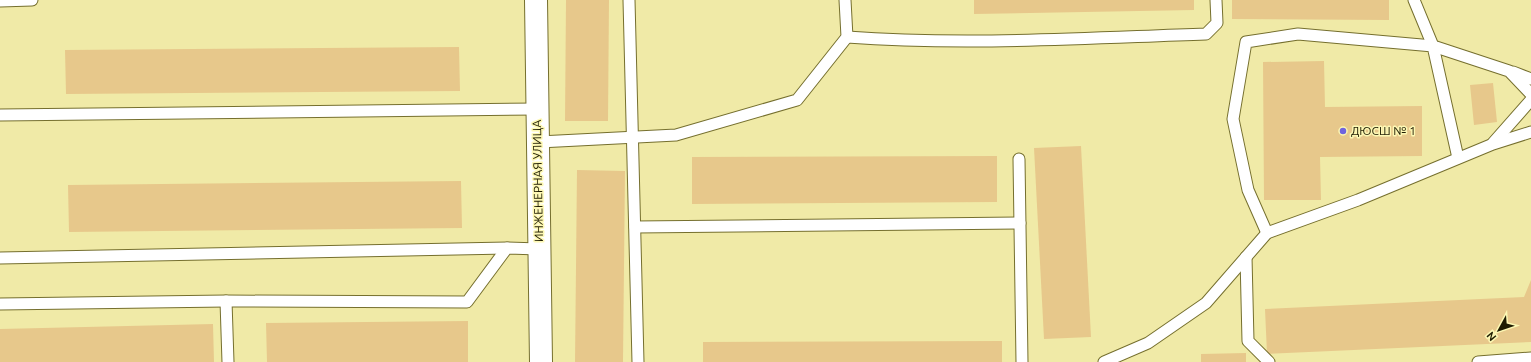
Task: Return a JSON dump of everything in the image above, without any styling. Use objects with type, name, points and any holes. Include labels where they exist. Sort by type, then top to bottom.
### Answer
[{"type":"street","name":"ИНЖЕНЕРНАЯ УЛИЦА","points":[[536,0],[541,362]]},
{"type":"lane","points":[[0,1],[32,0]]},
{"type":"lane","points":[[629,0],[638,362]]},
{"type":"lane","points":[[538,142],[676,135],[797,100],[847,37],[845,0]]},
{"type":"lane","points":[[847,37],[886,40],[982,41],[1206,34],[1217,23],[1216,0]]},
{"type":"lane","points":[[1414,0],[1433,46],[1458,158]]},
{"type":"lane","points":[[1267,233],[1248,190],[1233,119],[1246,42],[1298,34],[1433,46],[1509,70],[1531,79]]},
{"type":"lane","points":[[1509,70],[1531,94]]},
{"type":"lane","points":[[1493,144],[1531,100]]},
{"type":"lane","points":[[0,115],[538,109]]},
{"type":"lane","points":[[1104,362],[1148,343],[1206,303],[1267,233],[1358,200],[1493,144],[1531,132]]},
{"type":"lane","points":[[1019,159],[1022,362]]},
{"type":"lane","points":[[635,227],[1020,223]]},
{"type":"lane","points":[[0,304],[226,301],[467,302],[507,248]]},
{"type":"lane","points":[[0,258],[539,248]]},
{"type":"lane","points":[[1246,257],[1248,341],[1269,362]]},
{"type":"lane","points":[[226,301],[228,362]]},
{"type":"lane","points":[[1478,362],[1531,358]]},
{"type":"building","points":[[566,0],[609,0],[608,121],[565,121]]},
{"type":"building","points":[[974,0],[1194,0],[1194,10],[974,14]]},
{"type":"building","points":[[1232,0],[1389,0],[1389,20],[1232,19]]},
{"type":"building","points":[[459,47],[460,91],[66,94],[65,50]]},
{"type":"building","name":"ДЮСШ № 1","points":[[1324,61],[1325,107],[1422,106],[1422,156],[1320,157],[1321,200],[1264,200],[1263,62]]},
{"type":"building","points":[[1493,83],[1497,122],[1474,125],[1470,85]]},
{"type":"building","points":[[1081,146],[1091,337],[1044,339],[1034,148]]},
{"type":"building","points":[[997,156],[997,202],[692,204],[692,157]]},
{"type":"building","points":[[577,170],[625,171],[623,362],[575,362]]},
{"type":"building","points":[[461,181],[462,228],[69,232],[68,185]]},
{"type":"building","points":[[1531,280],[1531,342],[1267,354],[1265,309],[1524,297]]},
{"type":"building","points":[[468,321],[468,362],[267,362],[266,323]]},
{"type":"building","points":[[213,324],[214,362],[0,362],[0,329]]},
{"type":"building","points":[[1002,341],[1002,362],[703,362],[703,342]]},
{"type":"building","points":[[1246,353],[1246,362],[1201,362],[1201,354]]},
{"type":"place","name":"ДЮСШ № 1","points":[[1343,131]]}]
